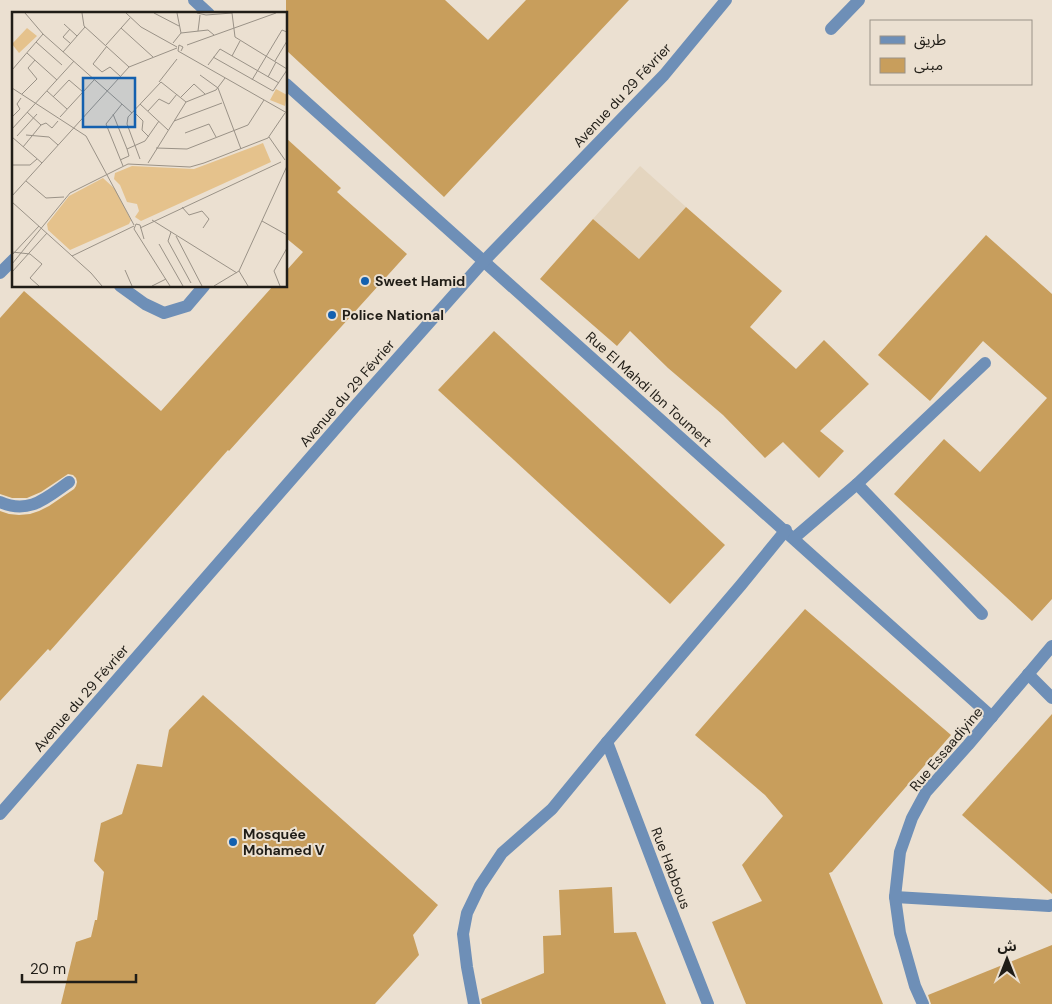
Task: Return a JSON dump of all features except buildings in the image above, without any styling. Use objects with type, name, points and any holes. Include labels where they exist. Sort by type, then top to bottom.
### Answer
[{"type":"street","points":[[194,0],[207,12]]},
{"type":"street","name":"Avenue du 29 Février","points":[[0,814],[483,262],[664,75],[726,0]]},
{"type":"street","points":[[831,29],[859,0]]},
{"type":"street","name":"Rue El Mahdi Ibn Toumert","points":[[288,86],[992,716]]},
{"type":"street","points":[[0,274],[12,261]]},
{"type":"street","points":[[123,288],[145,304],[164,313],[187,306],[202,288]]},
{"type":"street","points":[[474,1004],[463,934],[467,913],[480,886],[502,853],[552,809],[741,586],[790,534],[857,484],[984,363]]},
{"type":"street","points":[[0,502],[13,507],[27,506],[44,500],[69,482]]},
{"type":"street","points":[[857,484],[982,614]]},
{"type":"street","name":"Rue Essaadiyine","points":[[923,1004],[900,933],[895,897],[900,852],[912,818],[926,792],[1052,646]]},
{"type":"street","points":[[1028,674],[1052,698]]},
{"type":"street","name":"Rue Habbous","points":[[607,742],[708,1004]]},
{"type":"street","points":[[895,897],[1052,905]]},
{"type":"shaded area","points":[[640,166],[686,207],[639,259],[593,219]]},
{"type":"place","name":"Sweet Hamid","points":[[365,281]]},
{"type":"place","name":"Police National","points":[[332,315]]},
{"type":"place","name":"Mosquée Mohamed V","points":[[233,842]]}]
